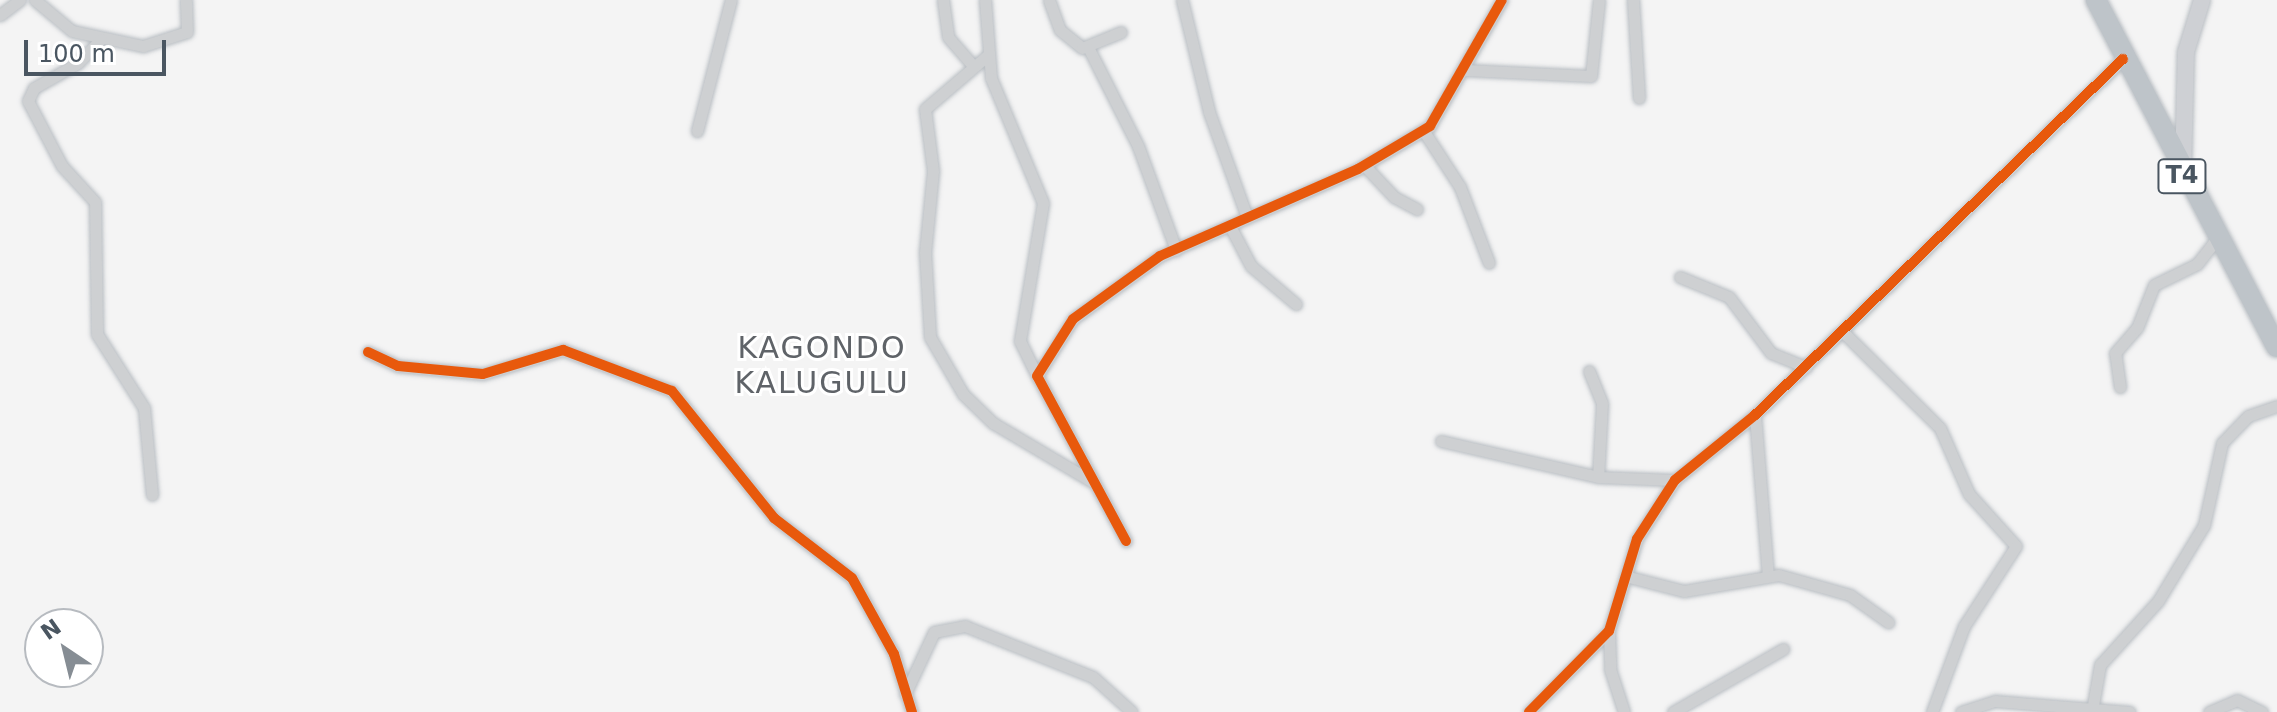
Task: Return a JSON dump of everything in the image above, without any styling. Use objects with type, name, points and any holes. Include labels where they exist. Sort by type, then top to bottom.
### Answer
[{"type":"highway","name":"T4","points":[[2096,0],[2182,176],[2272,328],[2277,347]]},
{"type":"main road","points":[[2182,176],[2186,52],[2202,0]]},
{"type":"street","points":[[0,15],[20,0]]},
{"type":"street","points":[[35,0],[72,31],[143,46],[176,39],[191,25],[186,0]]},
{"type":"street","points":[[697,131],[731,0]]},
{"type":"street","points":[[943,0],[948,37],[973,66]]},
{"type":"street","points":[[985,0],[988,55],[1043,203],[1020,341],[1126,541]]},
{"type":"street","points":[[1049,0],[1060,30],[1089,49],[1138,146],[1176,250]]},
{"type":"street","points":[[1182,0],[1209,112],[1247,217]]},
{"type":"street","points":[[1037,376],[1080,310],[1176,250],[1364,165],[1423,130],[1465,70],[1502,0]]},
{"type":"street","points":[[1465,70],[1591,76],[1599,0]]},
{"type":"street","points":[[1633,0],[1639,98]]},
{"type":"street","points":[[1089,49],[1121,32]]},
{"type":"street","points":[[101,39],[78,63],[34,88],[28,101],[62,166],[95,202],[97,334],[144,408],[152,495]]},
{"type":"street","points":[[988,55],[925,109],[933,171],[925,252],[930,337],[963,394],[993,423],[1093,482]]},
{"type":"street","points":[[1624,712],[1610,669],[1609,631],[1629,577],[1637,539],[1675,480],[1755,415],[2123,59]]},
{"type":"street","points":[[1423,130],[1460,187],[1489,263]]},
{"type":"street","points":[[1364,165],[1417,209]]},
{"type":"street","points":[[1230,226],[1251,266],[1296,304]]},
{"type":"street","points":[[2120,387],[2115,353],[2137,328],[2154,285],[2197,264],[2217,238]]},
{"type":"street","points":[[1680,277],[1729,297],[1771,353],[1806,367]]},
{"type":"street","points":[[1842,331],[1940,428],[1969,494],[2016,546],[1964,626],[1932,712]]},
{"type":"street","points":[[368,352],[398,366],[483,374],[563,350],[672,391],[774,518],[852,578],[894,654],[912,712]]},
{"type":"street","points":[[1589,371],[1604,422],[1598,477]]},
{"type":"street","points":[[2093,705],[2100,665],[2158,601],[2204,525],[2222,443],[2248,416],[2277,406]]},
{"type":"street","points":[[1755,415],[1768,575]]},
{"type":"street","points":[[1441,441],[1598,477],[1675,480]]},
{"type":"street","points":[[1629,577],[1684,591],[1768,575],[1850,595],[1888,622]]},
{"type":"street","points":[[905,696],[934,632],[965,626],[1093,677],[1132,712]]},
{"type":"street","points":[[1529,712],[1609,631]]},
{"type":"street","points":[[1673,712],[1783,649]]},
{"type":"street","points":[[2209,712],[2237,700],[2262,712]]},
{"type":"street","points":[[1961,712],[1995,701],[2093,705],[2129,712]]},
{"type":"cycle path","points":[[1126,541],[1037,376],[1073,319],[1160,256],[1358,169],[1430,126],[1502,0]]},
{"type":"cycle path","points":[[1529,712],[1609,631],[1637,539],[1675,480],[1755,415],[2123,59]]},
{"type":"cycle path","points":[[368,352],[398,366],[483,374],[563,350],[672,391],[774,518],[852,578],[894,654],[912,712]]},
{"type":"district","name":"KAGONDO KALUGULU","points":[[822,365]]}]
